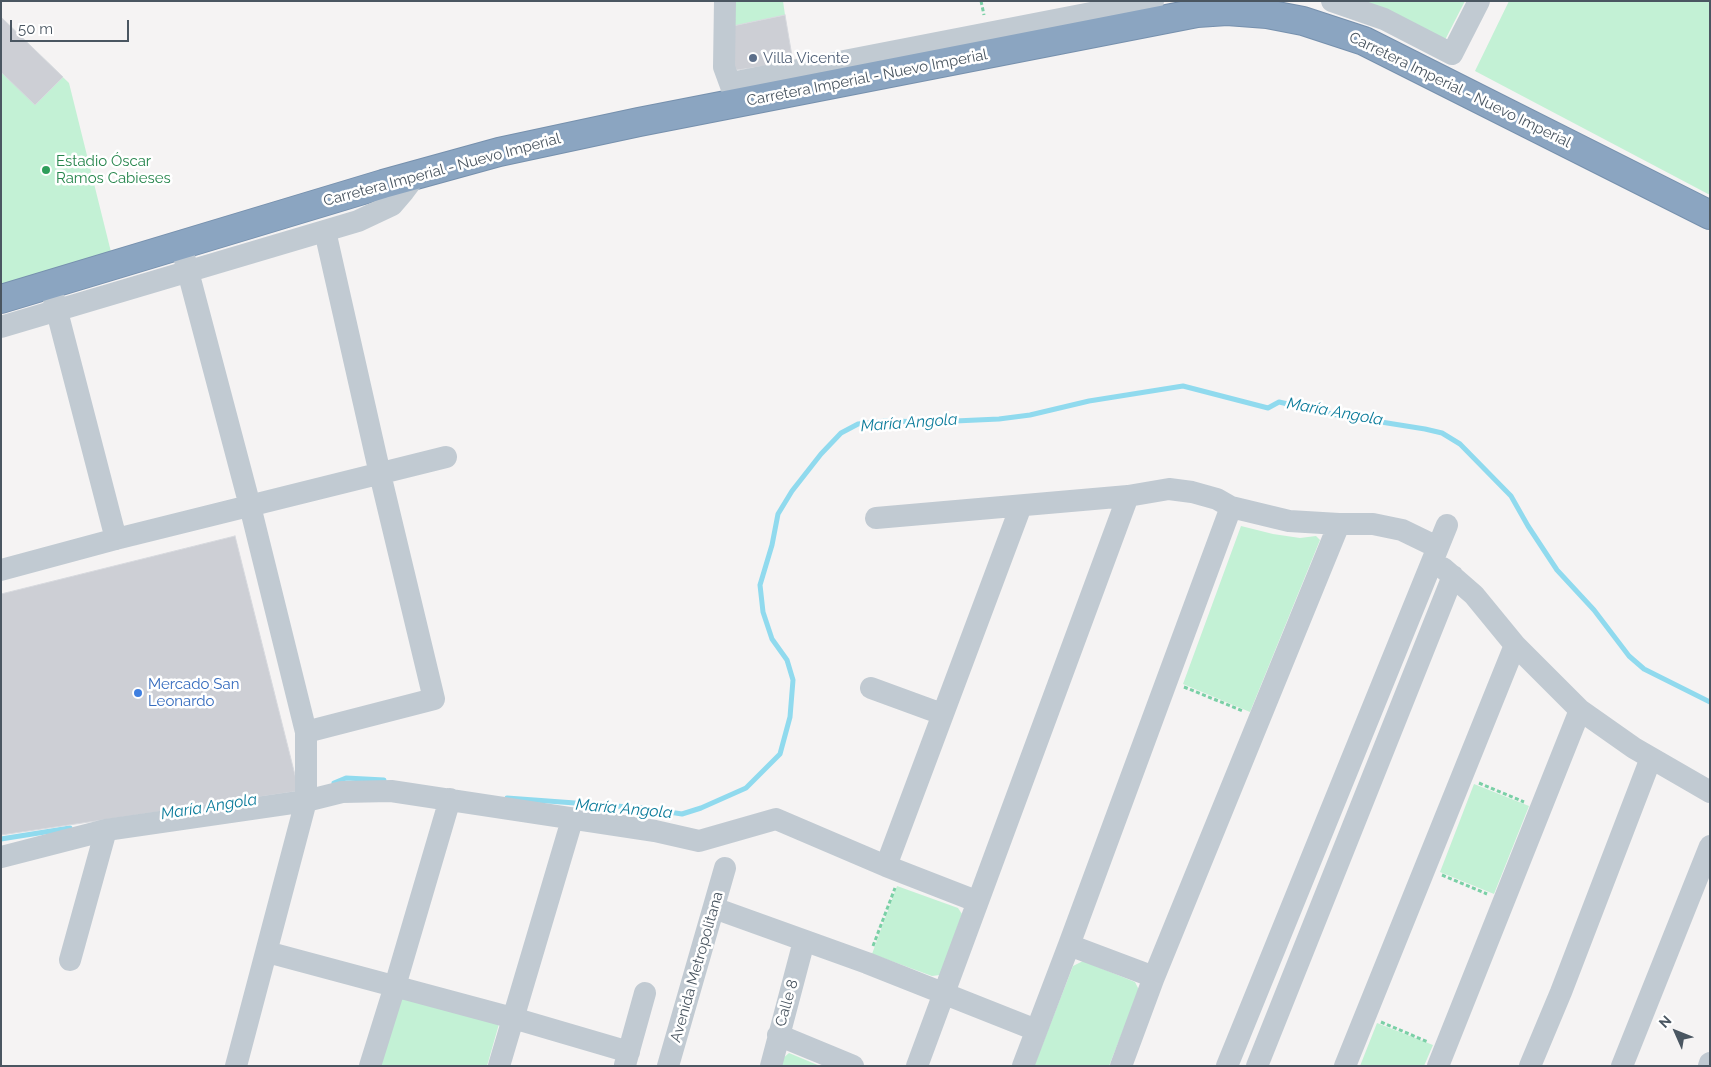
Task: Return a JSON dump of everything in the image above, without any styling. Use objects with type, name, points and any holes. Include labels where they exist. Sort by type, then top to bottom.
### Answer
[{"type":"highway","name":"Carretera Imperial - Nuevo Imperial","points":[[1,299],[490,154],[553,140],[734,93],[1241,6],[1303,21],[1364,41],[1710,215]]},
{"type":"street","points":[[725,1],[724,67],[734,93],[1153,1]]},
{"type":"street","points":[[1332,1],[1371,13],[1452,54],[1479,1]]},
{"type":"street","points":[[1,327],[358,221],[392,205],[416,175]]},
{"type":"street","points":[[306,732],[434,699],[380,474],[325,231]]},
{"type":"street","points":[[181,245],[250,506],[306,732],[306,795],[267,952],[236,1066]]},
{"type":"street","points":[[51,284],[116,539]]},
{"type":"street","points":[[1,570],[116,539],[446,457]]},
{"type":"street","points":[[876,518],[1128,496],[1169,489],[1192,492],[1217,499],[1231,507],[1289,520],[1338,524],[1373,524],[1402,530],[1435,553],[1453,576],[1474,595],[1515,645],[1580,710],[1634,748],[1710,792]]},
{"type":"street","points":[[917,1066],[976,901],[1128,496]]},
{"type":"street","points":[[893,869],[942,714],[1022,506]]},
{"type":"street","points":[[1022,1066],[1069,945],[1231,507]]},
{"type":"street","points":[[1124,1065],[1154,977],[1338,524]]},
{"type":"street","points":[[1227,1066],[1447,525]]},
{"type":"street","points":[[1257,1066],[1453,576]]},
{"type":"street","points":[[1345,1066],[1515,645]]},
{"type":"street","points":[[871,688],[942,714]]},
{"type":"street","points":[[1442,1057],[1580,710]]},
{"type":"street","points":[[1530,1066],[1561,992],[1651,758]]},
{"type":"street","points":[[1,856],[106,830],[306,795],[391,791],[572,820],[655,831],[699,841],[776,819],[893,869],[976,901]]},
{"type":"street","points":[[370,1066],[450,799]]},
{"type":"street","points":[[499,1066],[572,820]]},
{"type":"street","points":[[70,960],[106,830]]},
{"type":"street","points":[[1622,1066],[1710,846]]},
{"type":"street","name":"Avenida Metropolitana","points":[[668,1066],[725,868]]},
{"type":"street","points":[[714,908],[867,963],[1036,1030]]},
{"type":"street","name":"Calle 8","points":[[771,1066],[804,940]]},
{"type":"street","points":[[1069,945],[1154,977]]},
{"type":"street","points":[[267,952],[513,1018],[627,1059],[645,993]]},
{"type":"street","points":[[778,1036],[853,1066]]},
{"type":"path","points":[[1167,680],[1260,717]]},
{"type":"path","points":[[1462,777],[1541,808]]},
{"type":"path","points":[[1425,868],[1504,901]]},
{"type":"path","points":[[867,963],[893,869]]},
{"type":"path","points":[[1365,1016],[1442,1057]]},
{"type":"green space","points":[[734,1],[783,1],[785,15],[733,26]]},
{"type":"green space","points":[[1363,1],[1465,1],[1445,40]]},
{"type":"green space","points":[[1509,1],[1710,1],[1710,195],[1475,71]]},
{"type":"green space","name":"Estadio Óscar Ramos Cabieses","points":[[1,17],[69,83],[112,256],[1,290]]},
{"type":"green space","points":[[1241,526],[1300,538],[1316,536],[1320,540],[1250,712],[1183,684]]},
{"type":"green space","points":[[1474,784],[1529,806],[1494,894],[1440,872]]},
{"type":"green space","points":[[897,886],[958,908],[962,914],[940,975],[932,976],[872,954]]},
{"type":"green space","points":[[1083,961],[1135,982],[1139,990],[1109,1066],[1034,1066],[1073,966]]},
{"type":"green space","points":[[395,996],[499,1024],[487,1066],[375,1066]]},
{"type":"green space","points":[[1377,1023],[1433,1045],[1424,1066],[1360,1066]]},
{"type":"green space","points":[[789,1053],[820,1066],[779,1066],[781,1060]]},
{"type":"building","points":[[785,15],[793,62],[737,70],[732,64],[733,26]]},
{"type":"building","points":[[1,17],[63,77],[35,105],[1,72]]},
{"type":"building","name":"Mercado San Leonardo","points":[[235,536],[299,791],[1,835],[1,594]]},
{"type":"waterway","name":"María Angola","points":[[507,798],[643,808],[682,814],[701,808],[746,788],[780,754],[790,717],[793,680],[787,660],[772,639],[763,612],[760,585],[772,545],[778,514],[792,491],[821,454],[841,433],[858,424],[886,421],[933,422],[999,419],[1030,415],[1089,401],[1183,386],[1268,408],[1279,402],[1337,415],[1442,433],[1460,444],[1511,496],[1557,570],[1594,610],[1629,656],[1644,669],[1710,702]]},
{"type":"waterway","name":"María Angola","points":[[334,783],[346,778],[384,780]]},
{"type":"waterway","name":"María Angola","points":[[1,839],[70,828]]},
{"type":"place","name":"Villa Vicente","points":[[753,58]]},
{"type":"place","name":"Estadio Óscar Ramos Cabieses","points":[[46,170]]},
{"type":"place","name":"Mercado San Leonardo","points":[[138,693]]}]
